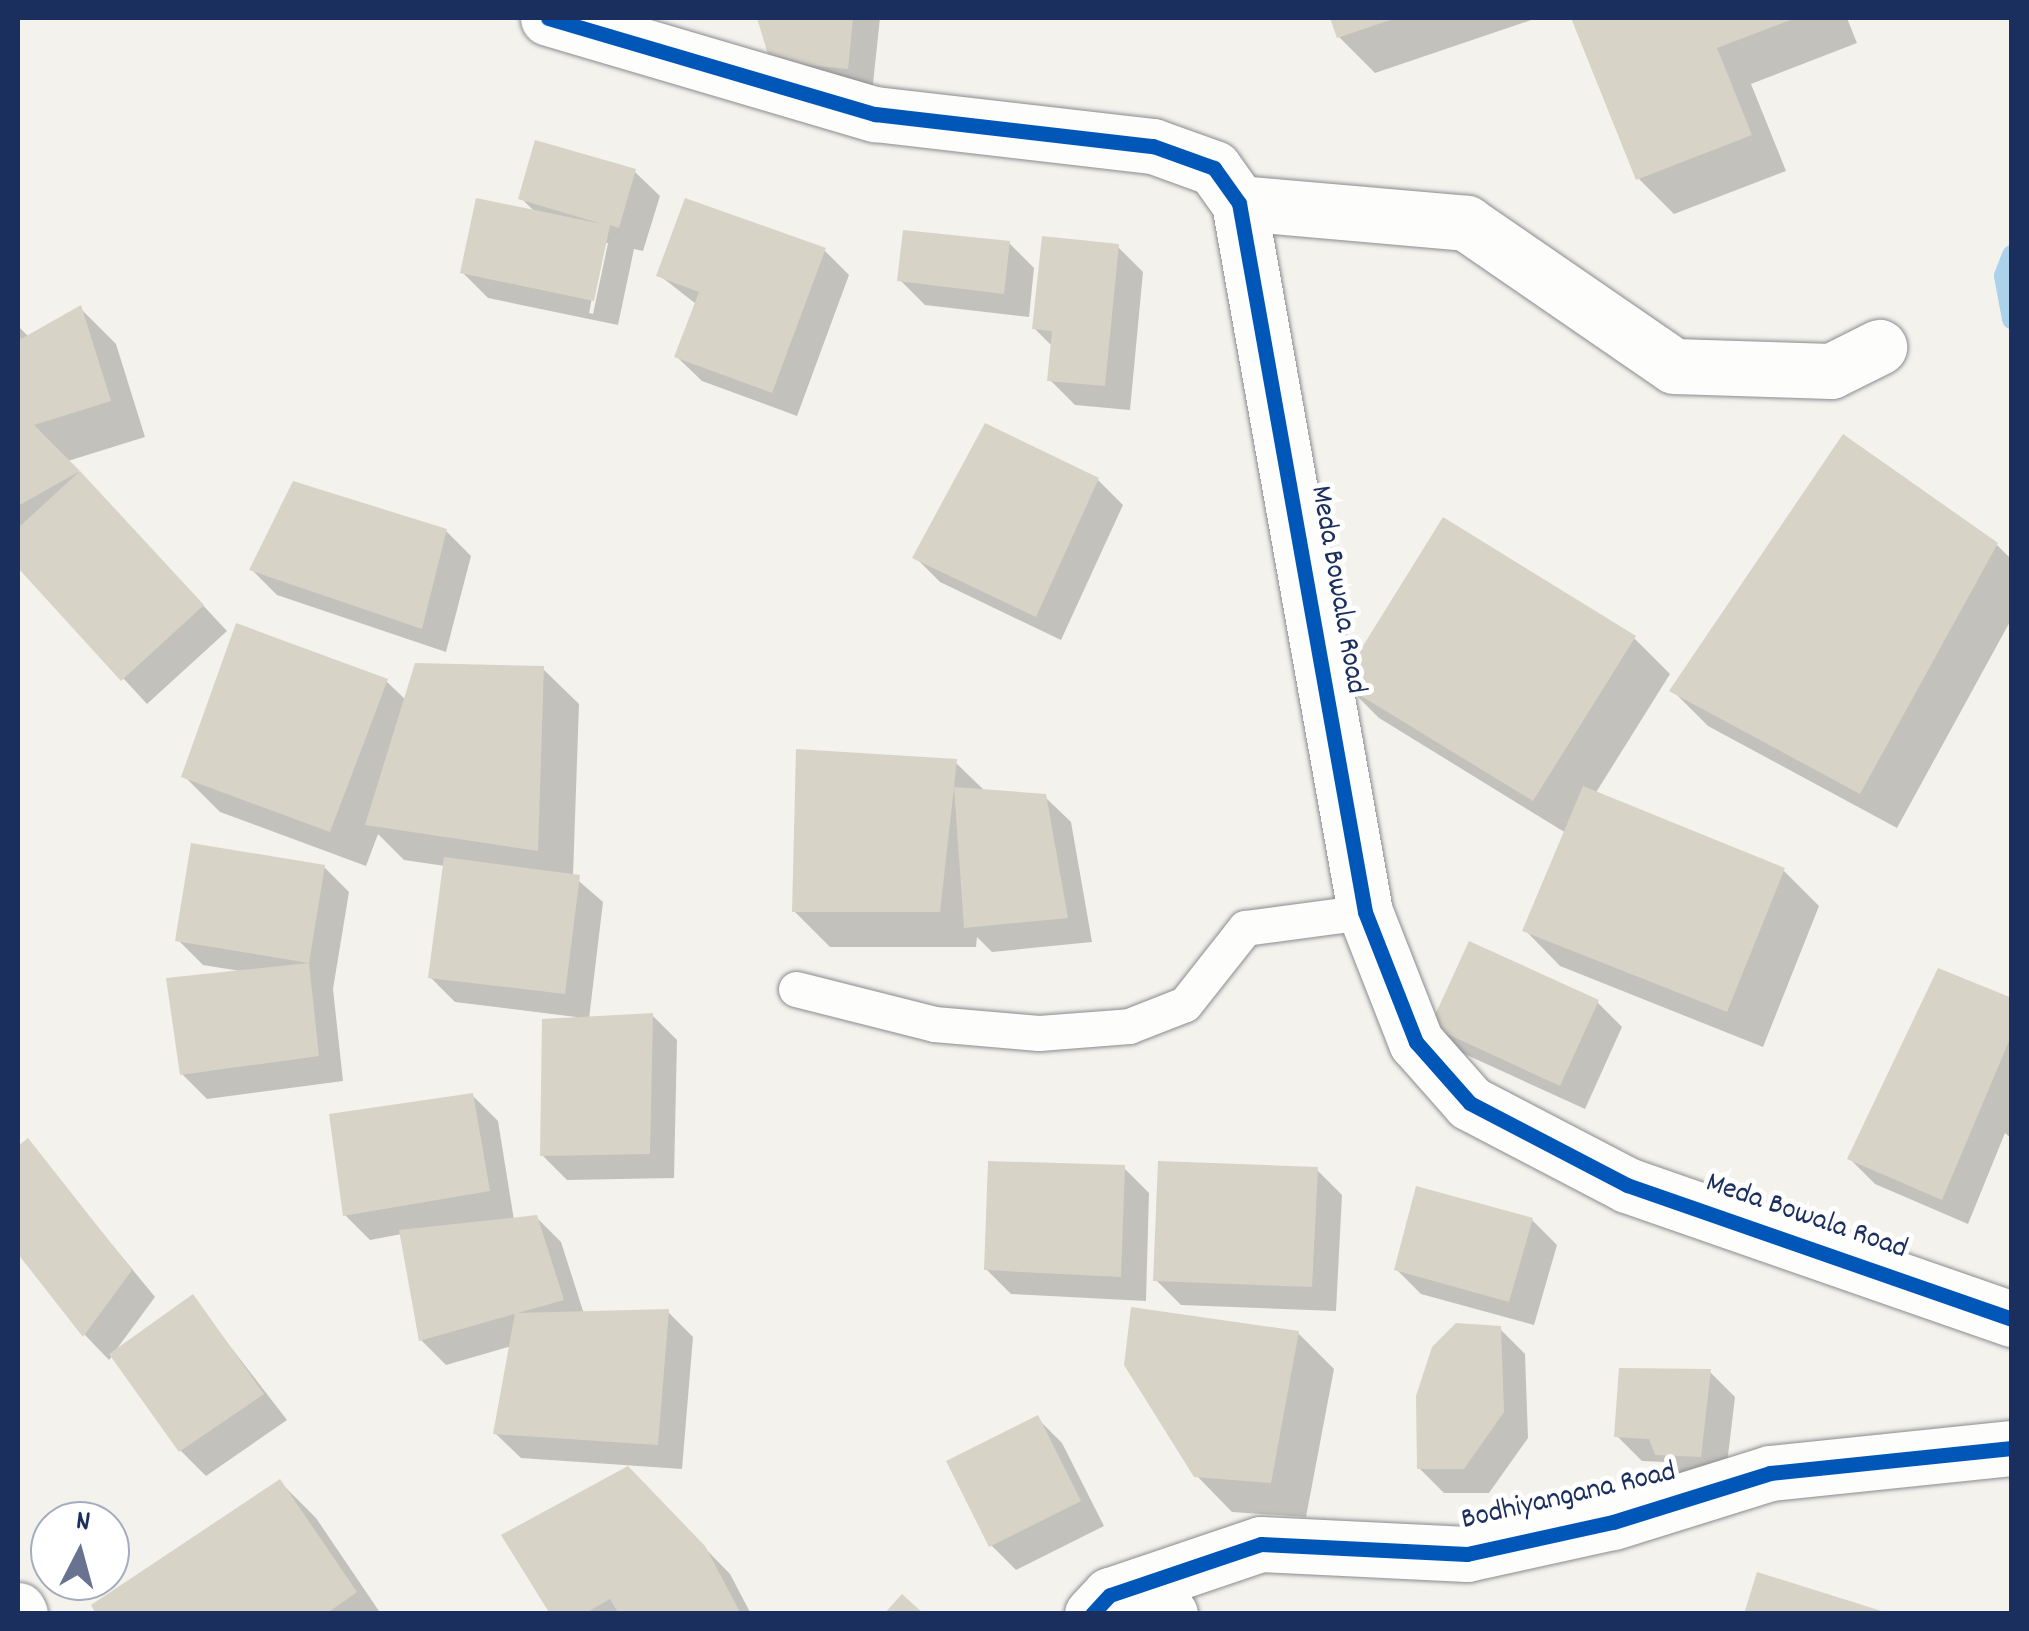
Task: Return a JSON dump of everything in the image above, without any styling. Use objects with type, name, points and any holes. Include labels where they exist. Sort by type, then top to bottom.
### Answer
[{"type":"street","points":[[548,18],[876,114],[1152,146],[1214,168],[1239,202],[1466,223],[1674,366],[1831,371],[1878,347]]},
{"type":"street","name":"Meda Bowala Road","points":[[1239,202],[1366,912],[1416,1042],[1470,1104],[1626,1184],[2012,1319]]},
{"type":"street","name":"Bodhiyangana Road","points":[[1101,1604],[1261,1544],[1466,1554],[1613,1522],[1770,1472],[2012,1448]]},
{"type":"street","points":[[1101,1604],[1170,1614]]},
{"type":"lane","points":[[796,989],[934,1024],[1039,1033],[1130,1026],[1185,1004],[1245,928],[1366,912]]},
{"type":"building","points":[[757,18],[853,18],[848,69],[770,61]]},
{"type":"building","points":[[1330,18],[1396,18],[1337,38]]},
{"type":"building","points":[[1571,18],[1796,18],[1717,48],[1752,135],[1636,180]]},
{"type":"building","points":[[535,140],[636,169],[619,228],[610,225],[594,301],[460,273],[476,198],[602,224],[518,199]]},
{"type":"building","points":[[685,198],[826,248],[772,393],[674,357],[699,292],[656,276]]},
{"type":"building","points":[[903,230],[1010,241],[1004,294],[897,281]]},
{"type":"building","points":[[1042,236],[1119,244],[1105,386],[1047,381],[1052,331],[1032,329]]},
{"type":"building","points":[[81,305],[111,401],[34,425],[80,471],[18,506],[18,333],[21,339]]},
{"type":"building","points":[[985,423],[1099,478],[1036,617],[912,558]]},
{"type":"building","points":[[1843,434],[1998,543],[1860,794],[1669,691]]},
{"type":"building","points":[[80,471],[204,605],[121,681],[18,568],[18,528]]},
{"type":"building","points":[[293,481],[447,529],[422,629],[249,570]]},
{"type":"building","points":[[1443,517],[1636,636],[1533,801],[1340,683]]},
{"type":"building","points":[[236,623],[388,679],[330,832],[181,777]]},
{"type":"building","points":[[415,663],[544,666],[538,851],[365,825]]},
{"type":"building","points":[[796,749],[957,759],[940,912],[792,912]]},
{"type":"building","points":[[1583,786],[1785,868],[1727,1012],[1522,931]]},
{"type":"building","points":[[954,787],[1046,794],[1068,918],[964,928]]},
{"type":"building","points":[[191,843],[325,865],[309,963],[175,941]]},
{"type":"building","points":[[444,857],[580,875],[565,994],[428,978]]},
{"type":"building","points":[[1469,941],[1599,1000],[1560,1086],[1430,1026]]},
{"type":"building","points":[[309,963],[319,1056],[180,1075],[166,978]]},
{"type":"building","points":[[1938,968],[2012,998],[2012,1034],[1942,1200],[1847,1159]]},
{"type":"building","points":[[653,1013],[650,1154],[540,1156],[542,1019]]},
{"type":"building","points":[[473,1093],[490,1191],[343,1216],[329,1114]]},
{"type":"building","points":[[28,1138],[132,1270],[83,1337],[18,1254],[18,1146]]},
{"type":"building","points":[[988,1161],[1125,1165],[1121,1277],[984,1270]]},
{"type":"building","points":[[1158,1161],[1318,1167],[1312,1287],[1153,1281]]},
{"type":"building","points":[[1416,1186],[1533,1218],[1509,1302],[1394,1270]]},
{"type":"building","points":[[537,1215],[564,1300],[419,1341],[399,1230]]},
{"type":"building","points":[[193,1294],[264,1394],[179,1452],[109,1354]]},
{"type":"building","points":[[1131,1307],[1299,1331],[1271,1483],[1194,1477],[1124,1365]]},
{"type":"building","points":[[669,1309],[658,1445],[493,1434],[515,1313]]},
{"type":"building","points":[[1456,1323],[1501,1326],[1504,1412],[1464,1469],[1417,1469],[1416,1396],[1432,1347]]},
{"type":"building","points":[[1619,1368],[1711,1369],[1701,1457],[1655,1455],[1649,1439],[1614,1437]]},
{"type":"building","points":[[1038,1415],[1081,1501],[989,1547],[946,1461]]},
{"type":"building","points":[[628,1466],[705,1546],[741,1614],[619,1614],[610,1599],[584,1614],[550,1614],[501,1535]]},
{"type":"building","points":[[280,1479],[357,1592],[326,1614],[96,1614],[91,1605],[97,1601],[130,1601],[130,1579]]},
{"type":"building","points":[[1757,1572],[1888,1613],[1744,1614]]},
{"type":"building","points":[[902,1594],[924,1614],[884,1614]]},
{"type":"waterway","points":[[2012,255],[2004,276],[2012,319]]},
{"type":"cycle path","points":[[548,18],[875,114],[1153,146],[1214,168],[1239,203],[1365,912],[1416,1042],[1470,1103],[1627,1185],[2012,1319]]},
{"type":"cycle path","points":[[1092,1614],[1110,1595],[1261,1544],[1467,1554],[1613,1522],[1770,1473],[2012,1448]]}]
